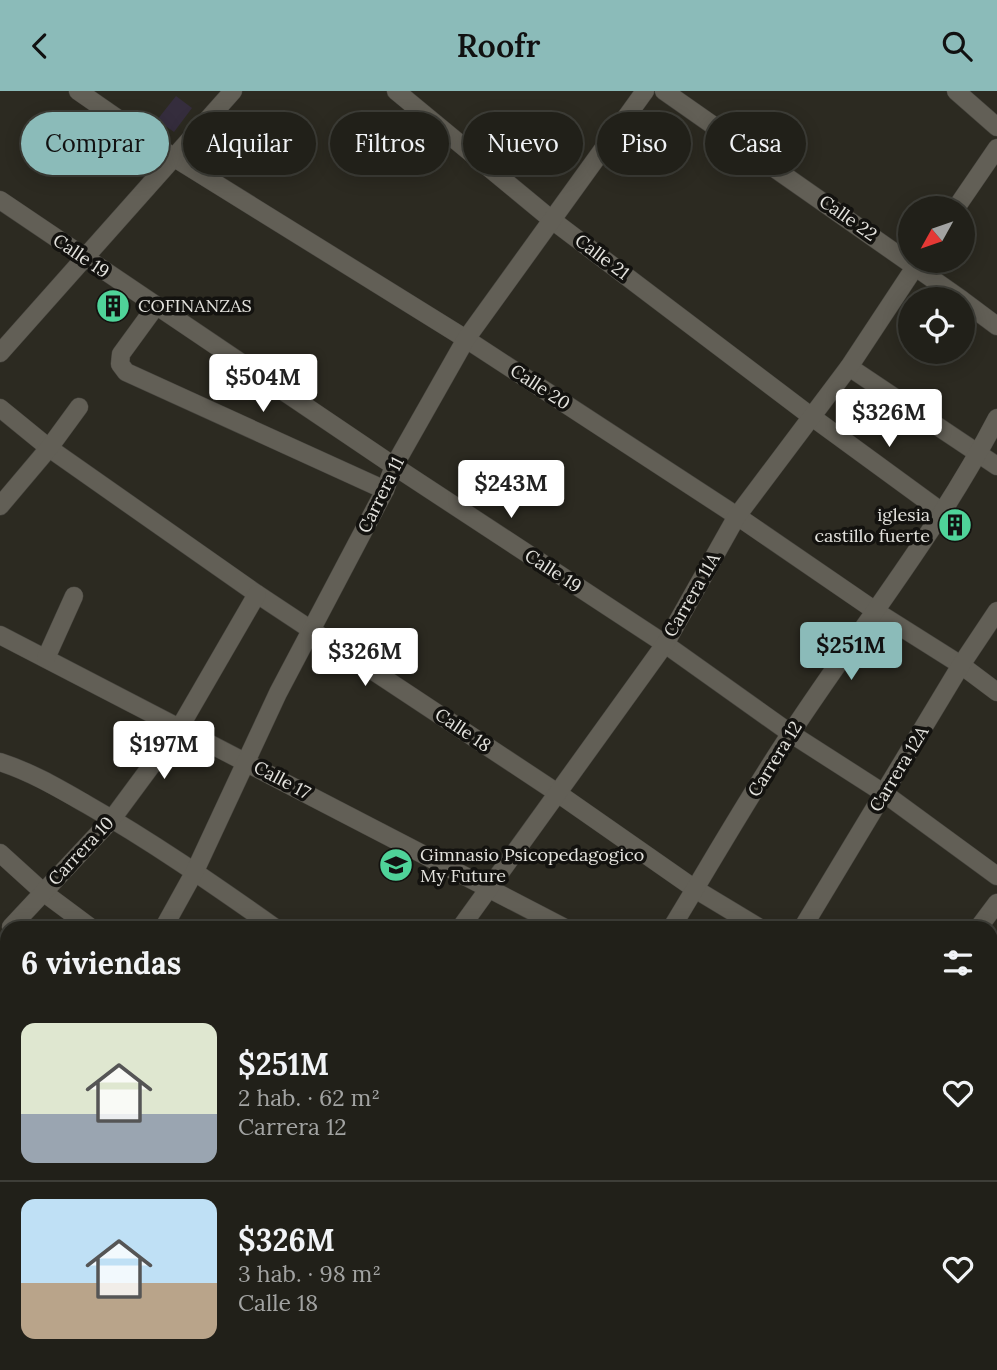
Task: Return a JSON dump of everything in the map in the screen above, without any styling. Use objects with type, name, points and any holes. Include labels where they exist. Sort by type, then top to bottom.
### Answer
[{"type":"street","name":"Calle 20","points":[[78,91],[173,157],[466,339],[737,516],[997,692]]},
{"type":"street","points":[[0,353],[233,91]]},
{"type":"street","name":"Calle 21","points":[[396,91],[552,220],[942,512]]},
{"type":"street","name":"Carrera 11","points":[[167,921],[248,762],[278,693],[385,490],[394,466],[466,339],[646,91]]},
{"type":"street","name":"Calle 22","points":[[664,91],[898,249]]},
{"type":"street","points":[[956,91],[997,127]]},
{"type":"street","points":[[964,196],[997,148]]},
{"type":"street","name":"Calle 19","points":[[0,200],[394,466],[664,644],[790,733],[885,794],[997,876]]},
{"type":"street","name":"Carrera 11A","points":[[464,921],[664,644],[737,516],[849,367],[911,273]]},
{"type":"street","name":"Calle 22","points":[[930,273],[947,287]]},
{"type":"street","points":[[156,306],[121,354],[120,364],[126,372],[385,490]]},
{"type":"street","name":"Calle 22","points":[[975,310],[997,326]]},
{"type":"street","points":[[849,367],[997,466]]},
{"type":"street","points":[[0,506],[49,448],[79,407]]},
{"type":"street","name":"Calle 18","points":[[0,408],[49,448],[257,594],[556,792],[695,889],[748,921]]},
{"type":"street","name":"Carrera 12","points":[[676,921],[790,733],[877,612],[978,455],[997,418]]},
{"type":"street","name":"Carrera 10","points":[[16,921],[112,819],[180,727],[257,594]]},
{"type":"street","points":[[46,658],[74,596]]},
{"type":"street","name":"Carrera 12A","points":[[807,921],[997,611]]},
{"type":"street","name":"Calle 17","points":[[0,635],[551,921]]},
{"type":"street","points":[[0,762],[27,771],[112,819],[195,871],[266,921]]},
{"type":"street","points":[[0,853],[43,892],[82,921]]},
{"type":"street","points":[[984,921],[997,903]]},
{"type":"shaded area","points":[[176,96],[192,108],[189,112],[183,112],[183,120],[174,132],[169,128],[169,112],[163,112]]},
{"type":"place","name":"COFINANZAS","points":[[113,306]]},
{"type":"place","name":"iglesia castillo fuerte","points":[[955,525]]},
{"type":"place","name":"Gimnasio Psicopedagogico My Future","points":[[396,865]]}]
